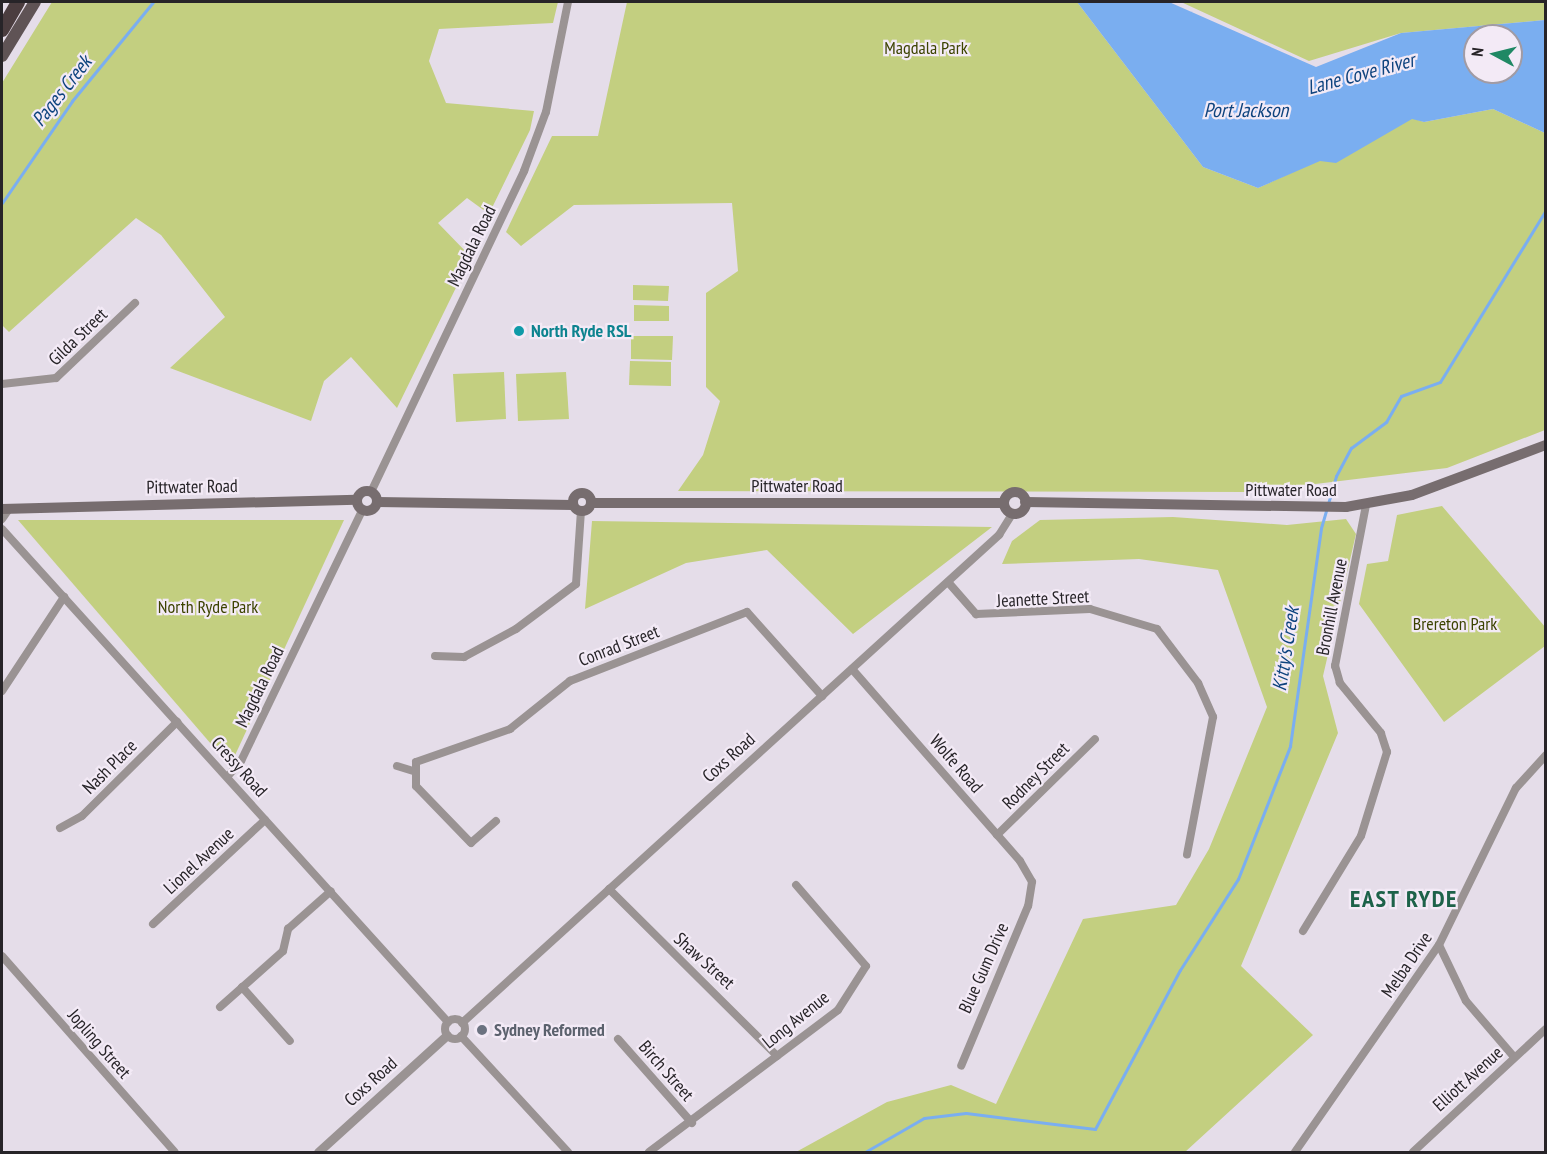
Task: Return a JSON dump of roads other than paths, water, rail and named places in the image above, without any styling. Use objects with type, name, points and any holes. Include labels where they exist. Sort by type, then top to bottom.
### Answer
[{"type":"highway","points":[[2,22],[18,2]]},
{"type":"highway","points":[[2,30],[18,2]]},
{"type":"main road","points":[[2,56],[35,2]]},
{"type":"main road","name":"Pittwater Road","points":[[577,508],[582,493],[591,503],[1004,503],[1013,492],[1025,502],[1323,509],[1366,505],[1412,495],[1545,445]]},
{"type":"main road","points":[[361,492],[371,492],[377,502],[372,510],[359,506],[361,492]]},
{"type":"main road","points":[[377,502],[577,508],[591,503]]},
{"type":"main road","points":[[1004,503],[1012,514],[1023,510],[1025,502]]},
{"type":"main road","name":"Pittwater Road","points":[[4,507],[359,506]]},
{"type":"street","name":"Magdala Road","points":[[371,492],[532,151],[546,112],[568,2]]},
{"type":"street","name":"Gilda Street","points":[[2,384],[56,378],[135,303]]},
{"type":"street","name":"Bronhill Avenue","points":[[1303,931],[1361,836],[1387,752],[1381,733],[1340,683],[1335,666],[1366,505]]},
{"type":"street","name":"Magdala Road","points":[[228,776],[241,761],[359,506]]},
{"type":"street","name":"Cressy Road","points":[[4,507],[2,521],[4,531],[228,776],[448,1023]]},
{"type":"street","points":[[435,656],[464,657],[516,629],[576,584],[577,508]]},
{"type":"street","name":"Coxs Road","points":[[462,1023],[999,535],[1012,514]]},
{"type":"street","name":"Jeanette Street","points":[[948,582],[976,614],[1090,609],[1156,629],[1198,683],[1213,717],[1187,855]]},
{"type":"street","points":[[2,690],[64,597]]},
{"type":"street","name":"Conrad Street","points":[[413,771],[416,762],[435,753],[510,729],[570,681],[747,612],[822,696]]},
{"type":"street","name":"Wolfe Road","points":[[852,669],[997,835],[1032,882]]},
{"type":"street","name":"Nash Place","points":[[60,828],[82,816],[177,722]]},
{"type":"street","name":"Rodney Street","points":[[997,835],[1095,739]]},
{"type":"street","name":"Melba Drive","points":[[1295,1152],[1439,945],[1516,788],[1545,755]]},
{"type":"street","points":[[397,766],[413,771],[416,786],[471,843],[496,821]]},
{"type":"street","name":"Lionel Avenue","points":[[153,924],[265,820]]},
{"type":"street","name":"Blue Gum Drive","points":[[961,1066],[1028,906],[1032,882]]},
{"type":"street","name":"Long Avenue","points":[[649,1152],[692,1122],[838,1010],[867,966],[796,885]]},
{"type":"street","name":"Shaw Street","points":[[609,889],[777,1056]]},
{"type":"street","points":[[220,1007],[283,951],[288,929],[331,891]]},
{"type":"street","points":[[1439,945],[1466,1001],[1514,1057]]},
{"type":"street","name":"Jopling Street","points":[[2,956],[175,1152]]},
{"type":"street","points":[[242,987],[290,1041]]},
{"type":"street","points":[[461,1036],[462,1023],[448,1023],[447,1035],[461,1036],[568,1152]]},
{"type":"street","name":"Elliott Avenue","points":[[1413,1152],[1545,1029]]},
{"type":"street","name":"Coxs Road","points":[[318,1152],[447,1035]]},
{"type":"street","name":"Birch Street","points":[[618,1039],[692,1122]]},
{"type":"water","name":"Port Jackson","points":[[1077,2],[1169,2],[1316,67],[1401,33],[1463,27],[1463,84],[1523,84],[1523,24],[1501,24],[1545,20],[1545,133],[1493,109],[1424,122],[1412,119],[1336,163],[1320,161],[1258,188],[1203,167]]},
{"type":"waterway","name":"Pages Creek","points":[[2,203],[72,101],[153,2]]},
{"type":"waterway","name":"Kitty's Creek","points":[[865,1152],[924,1118],[966,1113],[1095,1129],[1180,970],[1238,879],[1290,746],[1321,528],[1336,476],[1351,448],[1386,422],[1401,396],[1440,382],[1546,210]]},
{"type":"place","name":"North Ryde RSL","points":[[519,331]]},
{"type":"place","name":"Sydney Reformed","points":[[482,1030]]},
{"type":"district","name":"EAST RYDE","points":[[1404,899]]},
{"type":"park label","name":"Magdala Park","points":[[926,48]]},
{"type":"park label","name":"North Ryde Park","points":[[208,607]]},
{"type":"park label","name":"Brereton Park","points":[[1455,624]]},
{"type":"water label","name":"Lane Cove River","points":[[1361,74]]}]
